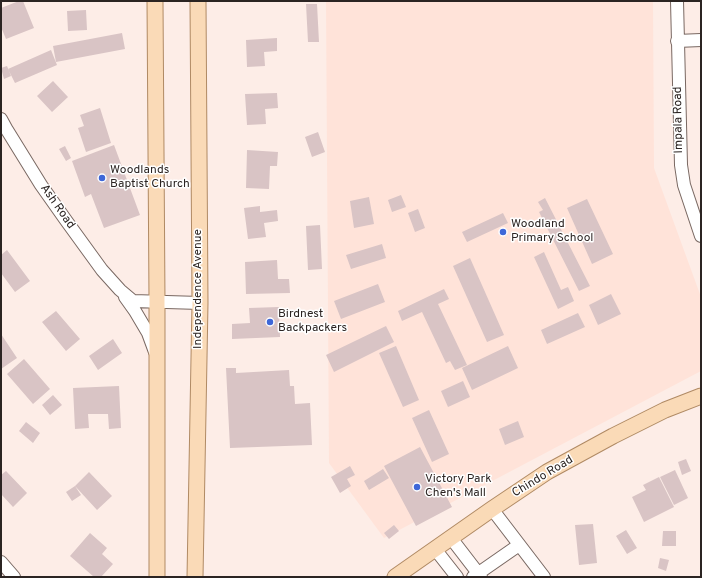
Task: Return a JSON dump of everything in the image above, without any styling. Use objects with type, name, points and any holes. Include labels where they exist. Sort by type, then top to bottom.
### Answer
[{"type":"main road","points":[[155,1],[157,577]]},
{"type":"main road","name":"Independence Avenue","points":[[195,577],[200,303],[198,1]]},
{"type":"main road","name":"Chindo Road","points":[[402,576],[494,512],[547,472],[665,410],[701,396]]},
{"type":"main road","name":"Chindo Road","points":[[494,512],[611,448],[662,422],[701,406]]},
{"type":"street","name":"Impala Road","points":[[677,1],[680,165],[684,185],[701,236]]},
{"type":"street","points":[[677,40],[701,40]]},
{"type":"street","name":"Ash Road","points":[[1,119],[41,185],[102,270],[120,290],[135,311],[148,333],[157,357]]},
{"type":"street","name":"Ash Road","points":[[120,290],[133,301],[200,303]]},
{"type":"street","points":[[494,512],[544,577]]},
{"type":"street","points":[[453,541],[478,576],[519,545]]},
{"type":"street","points":[[438,552],[456,577]]},
{"type":"street","points":[[1,562],[14,577]]},
{"type":"shaded area","name":"Woodland Primary School","points":[[326,1],[653,1],[654,168],[701,297],[701,371],[384,538],[329,463]]},
{"type":"building","points":[[19,1],[23,1],[34,28],[6,39],[1,27],[1,8]]},
{"type":"building","points":[[306,4],[317,4],[319,42],[308,42]]},
{"type":"building","points":[[86,10],[87,30],[68,31],[67,11]]},
{"type":"building","points":[[122,33],[125,49],[56,62],[53,46]]},
{"type":"building","points":[[277,38],[277,51],[264,52],[265,66],[247,67],[246,40]]},
{"type":"building","points":[[51,50],[57,65],[15,83],[8,69]]},
{"type":"building","points":[[7,66],[11,76],[4,79],[1,68]]},
{"type":"building","points":[[53,81],[68,97],[52,112],[37,96]]},
{"type":"building","points":[[277,93],[278,108],[265,109],[266,124],[247,125],[245,94]]},
{"type":"building","points":[[100,108],[111,143],[86,152],[78,128],[84,126],[80,115]]},
{"type":"building","points":[[318,132],[325,152],[312,157],[305,137]]},
{"type":"building","name":"Woodlands Baptist Church","points":[[114,145],[140,215],[104,228],[91,194],[85,197],[72,161]]},
{"type":"building","points":[[65,146],[71,158],[66,161],[59,149]]},
{"type":"building","points":[[247,150],[278,152],[277,166],[270,166],[269,189],[246,188]]},
{"type":"building","points":[[401,195],[406,207],[392,212],[388,200]]},
{"type":"building","points":[[369,197],[374,224],[354,228],[350,201]]},
{"type":"building","points":[[545,198],[590,286],[579,291],[539,212],[543,210],[538,202]]},
{"type":"building","points":[[587,199],[613,254],[592,264],[567,208]]},
{"type":"building","points":[[260,206],[260,212],[277,210],[278,221],[264,223],[266,237],[248,239],[244,208]]},
{"type":"building","points":[[418,209],[425,228],[415,232],[408,213]]},
{"type":"building","points":[[503,213],[508,223],[467,242],[462,232]]},
{"type":"building","points":[[320,225],[322,269],[308,270],[306,226]]},
{"type":"building","points":[[382,244],[386,258],[351,269],[346,255]]},
{"type":"building","points":[[7,250],[30,281],[15,292],[1,273],[1,255]]},
{"type":"building","points":[[544,252],[561,290],[568,287],[574,301],[558,309],[534,257]]},
{"type":"building","points":[[470,258],[504,335],[487,342],[453,266]]},
{"type":"building","points":[[277,260],[278,279],[289,279],[290,293],[246,294],[245,262]]},
{"type":"building","points":[[378,284],[385,302],[341,319],[334,301]]},
{"type":"building","points":[[444,289],[449,299],[438,304],[467,365],[455,370],[450,361],[446,363],[422,312],[402,321],[398,311]]},
{"type":"building","points":[[611,294],[621,314],[598,325],[589,305]]},
{"type":"building","points":[[279,307],[280,337],[232,339],[232,324],[250,323],[249,308]]},
{"type":"building","points":[[56,311],[80,339],[66,351],[42,322]]},
{"type":"building","points":[[578,313],[585,327],[547,344],[541,330]]},
{"type":"building","points":[[386,326],[394,342],[334,372],[326,355]]},
{"type":"building","points":[[1,334],[17,358],[1,369]]},
{"type":"building","points":[[113,339],[122,353],[98,370],[89,356]]},
{"type":"building","points":[[396,346],[419,400],[403,407],[379,353]]},
{"type":"building","points":[[508,346],[518,368],[472,390],[462,368]]},
{"type":"building","points":[[24,359],[50,389],[33,404],[7,374]]},
{"type":"building","points":[[226,368],[236,368],[236,373],[289,370],[290,386],[294,386],[295,404],[310,403],[312,445],[230,448]]},
{"type":"building","points":[[463,381],[470,397],[448,407],[441,391]]},
{"type":"building","points":[[119,386],[121,428],[109,429],[108,414],[88,414],[89,428],[75,429],[73,388]]},
{"type":"building","points":[[53,395],[62,405],[50,415],[42,405]]},
{"type":"building","points":[[429,410],[449,454],[432,462],[412,418]]},
{"type":"building","points":[[518,421],[524,437],[505,445],[499,429]]},
{"type":"building","points":[[26,422],[40,433],[33,443],[19,431]]},
{"type":"building","points":[[420,447],[452,507],[416,526],[384,466]]},
{"type":"building","points":[[686,459],[691,471],[682,475],[678,462]]},
{"type":"building","points":[[350,466],[355,475],[347,479],[351,486],[340,493],[331,477]]},
{"type":"building","points":[[383,469],[389,478],[369,490],[364,481]]},
{"type":"building","points":[[675,470],[688,498],[674,505],[660,477]]},
{"type":"building","points":[[6,471],[27,493],[13,507],[1,494],[1,475]]},
{"type":"building","points":[[89,472],[112,496],[97,510],[75,486]]},
{"type":"building","points":[[659,477],[674,507],[644,522],[632,497],[646,490],[643,485]]},
{"type":"building","points":[[75,486],[81,495],[72,501],[66,492]]},
{"type":"building","points":[[593,524],[597,563],[579,565],[575,525]]},
{"type":"building","points":[[394,525],[399,531],[389,539],[384,533]]},
{"type":"building","points":[[626,530],[637,548],[627,554],[616,536]]},
{"type":"building","points":[[663,531],[676,531],[676,546],[662,546]]},
{"type":"building","points":[[90,533],[107,548],[102,554],[113,564],[101,577],[94,577],[70,556]]},
{"type":"building","points":[[660,558],[669,560],[666,571],[658,568]]},
{"type":"place","name":"Woodlands Baptist Church","points":[[102,178]]},
{"type":"place","name":"Woodland Primary School","points":[[503,232]]},
{"type":"place","name":"Birdnest Backpackers","points":[[270,322]]},
{"type":"place","name":"Victory Park Chen's Mall","points":[[417,487]]}]
